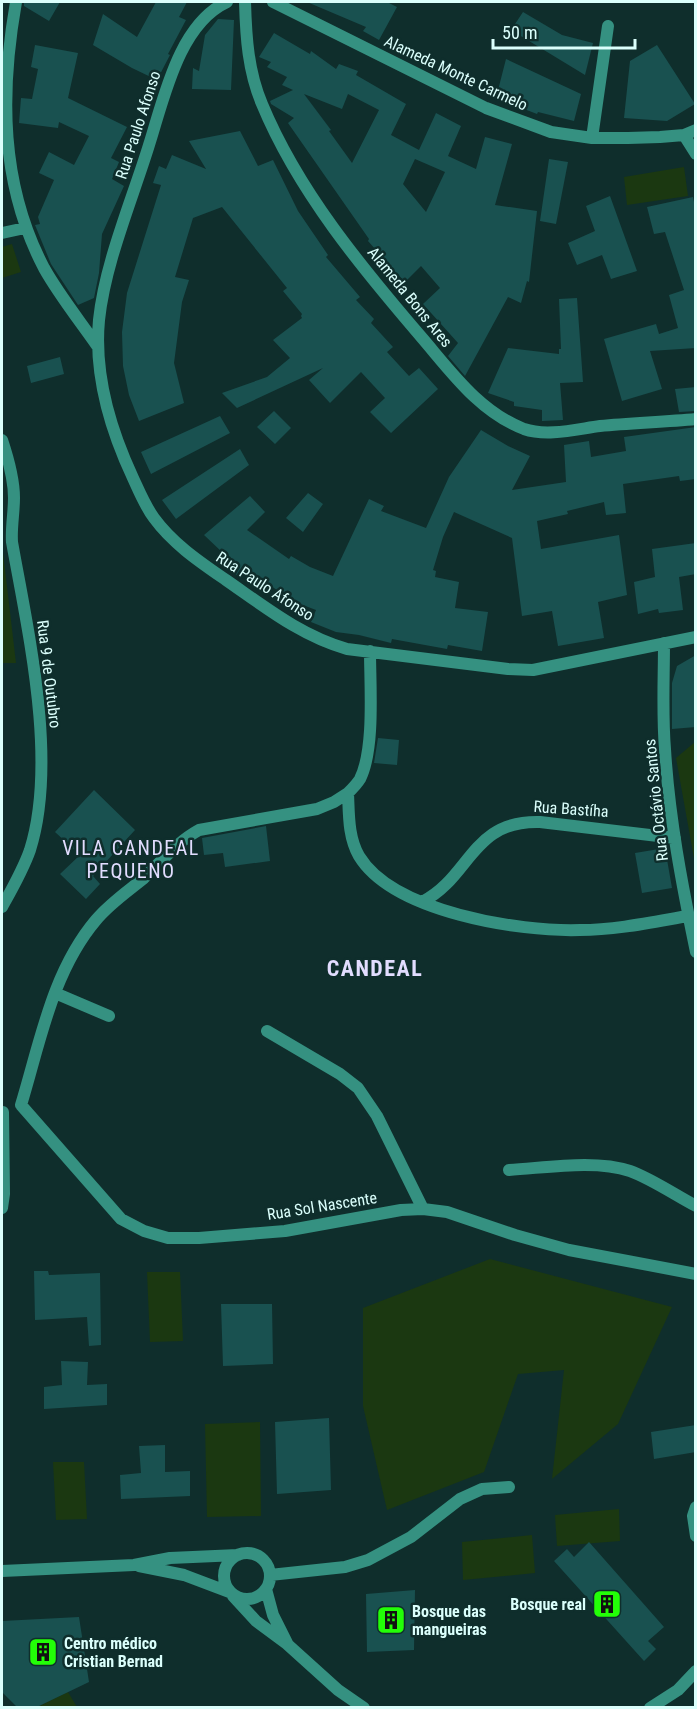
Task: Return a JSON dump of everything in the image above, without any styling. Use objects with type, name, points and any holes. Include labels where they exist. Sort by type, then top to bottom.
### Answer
[{"type":"street","name":"Rua Paulo Afonso","points":[[16,2],[8,61],[5,112],[10,167],[25,228],[44,269],[98,347]]},
{"type":"street","name":"Rua Paulo Afonso","points":[[227,2],[214,8],[201,22],[186,44],[170,77],[111,263],[99,319],[98,347],[106,406],[115,435],[141,496],[153,517],[194,559],[280,618],[306,633],[347,649],[508,669],[533,670],[696,638]]},
{"type":"street","name":"Alameda Bons Ares","points":[[245,2],[246,46],[251,73],[261,103],[298,174],[351,250],[398,309],[461,383],[483,405],[502,419],[526,430],[551,432],[696,419]]},
{"type":"street","name":"Alameda Monte Carmelo","points":[[273,2],[486,108],[551,132],[592,138],[660,137],[690,132],[696,154]]},
{"type":"street","points":[[592,138],[608,26]]},
{"type":"street","points":[[2,233],[25,228]]},
{"type":"street","name":"Rua 9 de Outubro","points":[[2,440],[14,498],[12,542],[34,669],[40,732],[39,804],[36,828],[30,851],[2,908]]},
{"type":"street","name":"Rua Octávio Santos","points":[[664,644],[664,747],[675,838],[696,952]]},
{"type":"street","points":[[2,1208],[4,1194],[2,1112],[21,1106],[55,993],[67,963],[97,918],[145,877],[184,838],[199,830],[317,809],[348,794],[359,780],[368,748],[370,651]]},
{"type":"street","points":[[348,794],[353,843],[359,856],[376,876],[396,890],[449,912],[486,922],[542,930],[626,927],[688,916]]},
{"type":"street","name":"Rua Bastíha","points":[[422,902],[434,896],[486,838],[509,825],[540,822],[616,829],[675,838]]},
{"type":"street","points":[[55,993],[109,1016]]},
{"type":"street","points":[[267,1031],[340,1074],[358,1088],[377,1116],[423,1209]]},
{"type":"street","name":"Rua Sol Nascente","points":[[21,1106],[121,1219],[144,1231],[168,1238],[199,1238],[285,1231],[401,1210],[423,1209],[447,1212],[569,1250],[696,1274]]},
{"type":"street","points":[[509,1170],[578,1166],[630,1171],[696,1206]]},
{"type":"street","points":[[270,1575],[345,1567],[368,1560],[411,1537],[460,1499],[482,1489],[509,1487]]},
{"type":"street","points":[[696,1507],[693,1516],[696,1536]]},
{"type":"street","points":[[2,1571],[134,1565],[158,1559],[255,1554],[268,1566],[270,1575],[267,1588],[273,1615],[287,1644]]},
{"type":"street","points":[[238,1555],[230,1560],[223,1576],[231,1594],[255,1621],[287,1644],[338,1690],[364,1707]]},
{"type":"street","points":[[134,1565],[184,1575],[242,1599],[251,1599],[260,1595],[267,1588]]},
{"type":"street","points":[[650,1707],[678,1690],[696,1671]]},
{"type":"green space","points":[[684,167],[688,196],[627,205],[624,177]]},
{"type":"green space","points":[[12,244],[21,272],[2,278],[2,247]]},
{"type":"green space","points":[[2,544],[16,663],[2,663]]},
{"type":"green space","points":[[695,742],[695,864],[676,758]]},
{"type":"green space","points":[[490,1259],[672,1307],[618,1424],[552,1479],[564,1370],[518,1374],[484,1472],[387,1510],[363,1406],[363,1308]]},
{"type":"green space","points":[[147,1272],[180,1272],[183,1341],[150,1342]]},
{"type":"green space","points":[[260,1422],[261,1516],[207,1517],[205,1424]]},
{"type":"green space","points":[[53,1462],[84,1462],[87,1519],[56,1520]]},
{"type":"green space","points":[[619,1509],[620,1541],[557,1546],[555,1515]]},
{"type":"green space","points":[[532,1535],[535,1573],[463,1580],[462,1542]]},
{"type":"green space","points":[[68,1692],[77,1707],[37,1707]]},
{"type":"building","points":[[24,2],[60,2],[49,21],[24,6]]},
{"type":"building","points":[[156,2],[187,2],[179,17],[186,20],[157,80],[93,45],[103,14],[137,37]]},
{"type":"building","points":[[307,2],[387,2],[397,7],[379,40],[363,31],[366,27]]},
{"type":"building","points":[[523,12],[562,35],[593,43],[585,75],[511,30]]},
{"type":"building","points":[[218,19],[234,20],[231,90],[192,89],[193,68],[199,71],[205,35]]},
{"type":"building","points":[[274,33],[310,54],[311,51],[336,69],[339,64],[358,71],[356,75],[406,104],[391,135],[419,150],[436,113],[461,126],[448,156],[476,169],[485,137],[512,144],[495,205],[537,211],[529,282],[527,281],[521,303],[508,297],[465,376],[448,356],[458,343],[423,304],[440,288],[421,266],[405,282],[368,241],[369,239],[288,123],[294,118],[271,104],[270,101],[293,90],[282,85],[287,77],[267,67],[271,62],[259,57]],"holes":[[[304,94],[342,109],[348,94],[379,110],[352,163]],[[415,159],[445,172],[426,212],[403,184]]]},
{"type":"building","points":[[35,45],[78,53],[68,98],[127,127],[111,158],[119,162],[112,179],[124,186],[102,234],[99,273],[94,298],[78,305],[51,264],[35,225],[40,224],[38,217],[54,180],[39,173],[49,152],[74,165],[89,136],[59,122],[58,128],[19,123],[21,98],[32,99],[38,69],[31,67]]},
{"type":"building","points":[[657,45],[695,104],[667,121],[624,118],[630,61]]},
{"type":"building","points":[[506,59],[581,94],[574,121],[538,112],[537,114],[496,98]]},
{"type":"building","points":[[240,131],[258,166],[273,160],[298,211],[328,255],[326,257],[360,297],[356,300],[374,319],[371,323],[393,347],[387,352],[409,376],[419,368],[438,389],[391,433],[370,412],[385,398],[361,372],[330,403],[309,380],[323,368],[237,408],[222,393],[267,377],[290,358],[273,340],[302,318],[302,314],[283,291],[287,288],[222,207],[193,218],[175,277],[189,280],[182,302],[174,363],[184,403],[139,421],[129,395],[123,366],[122,332],[127,293],[161,185],[153,183],[159,166],[166,169],[172,155],[206,169],[189,141]]},
{"type":"building","points":[[549,159],[568,162],[556,224],[540,221]]},
{"type":"building","points":[[610,196],[637,271],[611,279],[602,255],[577,265],[568,243],[595,231],[586,206]]},
{"type":"building","points":[[693,197],[696,212],[696,348],[650,351],[662,389],[622,401],[604,339],[656,324],[659,334],[678,328],[669,295],[684,290],[665,232],[654,234],[647,207]]},
{"type":"building","points":[[577,298],[583,382],[560,383],[563,420],[542,421],[542,410],[514,406],[514,402],[488,393],[508,348],[559,354],[559,349],[561,349],[559,299]]},
{"type":"building","points":[[60,357],[64,374],[31,383],[27,366]]},
{"type":"building","points":[[696,387],[696,411],[679,412],[675,389]]},
{"type":"building","points":[[274,411],[291,428],[275,444],[257,427]]},
{"type":"building","points":[[220,416],[230,433],[151,474],[141,452]]},
{"type":"building","points":[[696,427],[696,479],[680,481],[679,476],[623,484],[626,513],[606,515],[604,502],[537,521],[541,549],[619,535],[627,595],[598,602],[604,638],[558,646],[552,611],[522,616],[512,538],[454,512],[443,537],[433,570],[436,571],[435,577],[459,582],[455,608],[488,612],[482,651],[448,645],[447,649],[392,639],[391,643],[336,632],[311,622],[316,610],[295,602],[244,568],[238,576],[216,560],[223,553],[204,535],[250,496],[265,512],[247,530],[289,559],[291,556],[333,576],[369,499],[384,506],[381,511],[426,528],[449,477],[481,430],[530,456],[512,490],[566,482],[564,445],[589,441],[591,457],[626,451],[624,437]]},
{"type":"building","points":[[240,449],[249,465],[176,519],[162,500]]},
{"type":"building","points":[[308,493],[323,504],[303,532],[286,518]]},
{"type":"building","points":[[696,543],[696,574],[679,577],[683,610],[659,613],[658,609],[638,614],[634,582],[655,577],[652,549]]},
{"type":"building","points":[[696,655],[696,727],[672,729],[672,683],[677,666]]},
{"type":"building","points":[[378,738],[399,740],[397,765],[374,763]]},
{"type":"building","points":[[94,790],[135,830],[93,876],[100,884],[86,899],[60,874],[80,855],[55,832]]},
{"type":"building","points":[[266,826],[270,861],[225,867],[223,853],[204,855],[202,838]]},
{"type":"building","points":[[665,848],[672,888],[642,893],[635,853]]},
{"type":"building","points":[[34,1271],[48,1271],[49,1275],[100,1273],[101,1345],[89,1346],[87,1317],[35,1320]]},
{"type":"building","points":[[221,1304],[272,1304],[273,1364],[223,1366]]},
{"type":"building","points":[[61,1361],[88,1362],[87,1385],[107,1384],[107,1405],[44,1409],[44,1387],[62,1385]]},
{"type":"building","points":[[329,1418],[331,1490],[277,1494],[275,1422]]},
{"type":"building","points":[[696,1425],[696,1452],[654,1459],[651,1432]]},
{"type":"building","points":[[165,1445],[165,1472],[190,1471],[190,1496],[121,1499],[120,1475],[141,1473],[139,1446]]},
{"type":"building","name":"Bosque real","points":[[589,1542],[664,1627],[648,1641],[656,1649],[644,1661],[554,1561],[567,1549],[574,1557]]},
{"type":"building","name":"Bosque das mangueiras","points":[[415,1590],[414,1650],[367,1652],[366,1594]]},
{"type":"building","name":"Centro médico Cristian Bernad","points":[[79,1617],[89,1682],[37,1707],[17,1707],[2,1692],[2,1621]]},
{"type":"place","name":"Bosque real","points":[[607,1604]]},
{"type":"place","name":"Bosque das mangueiras","points":[[391,1620]]},
{"type":"place","name":"Centro médico Cristian Bernad","points":[[43,1652]]},
{"type":"district","name":"VILA CANDEAL PEQUENO","points":[[131,860]]},
{"type":"district","name":"CANDEAL","points":[[375,968]]}]
